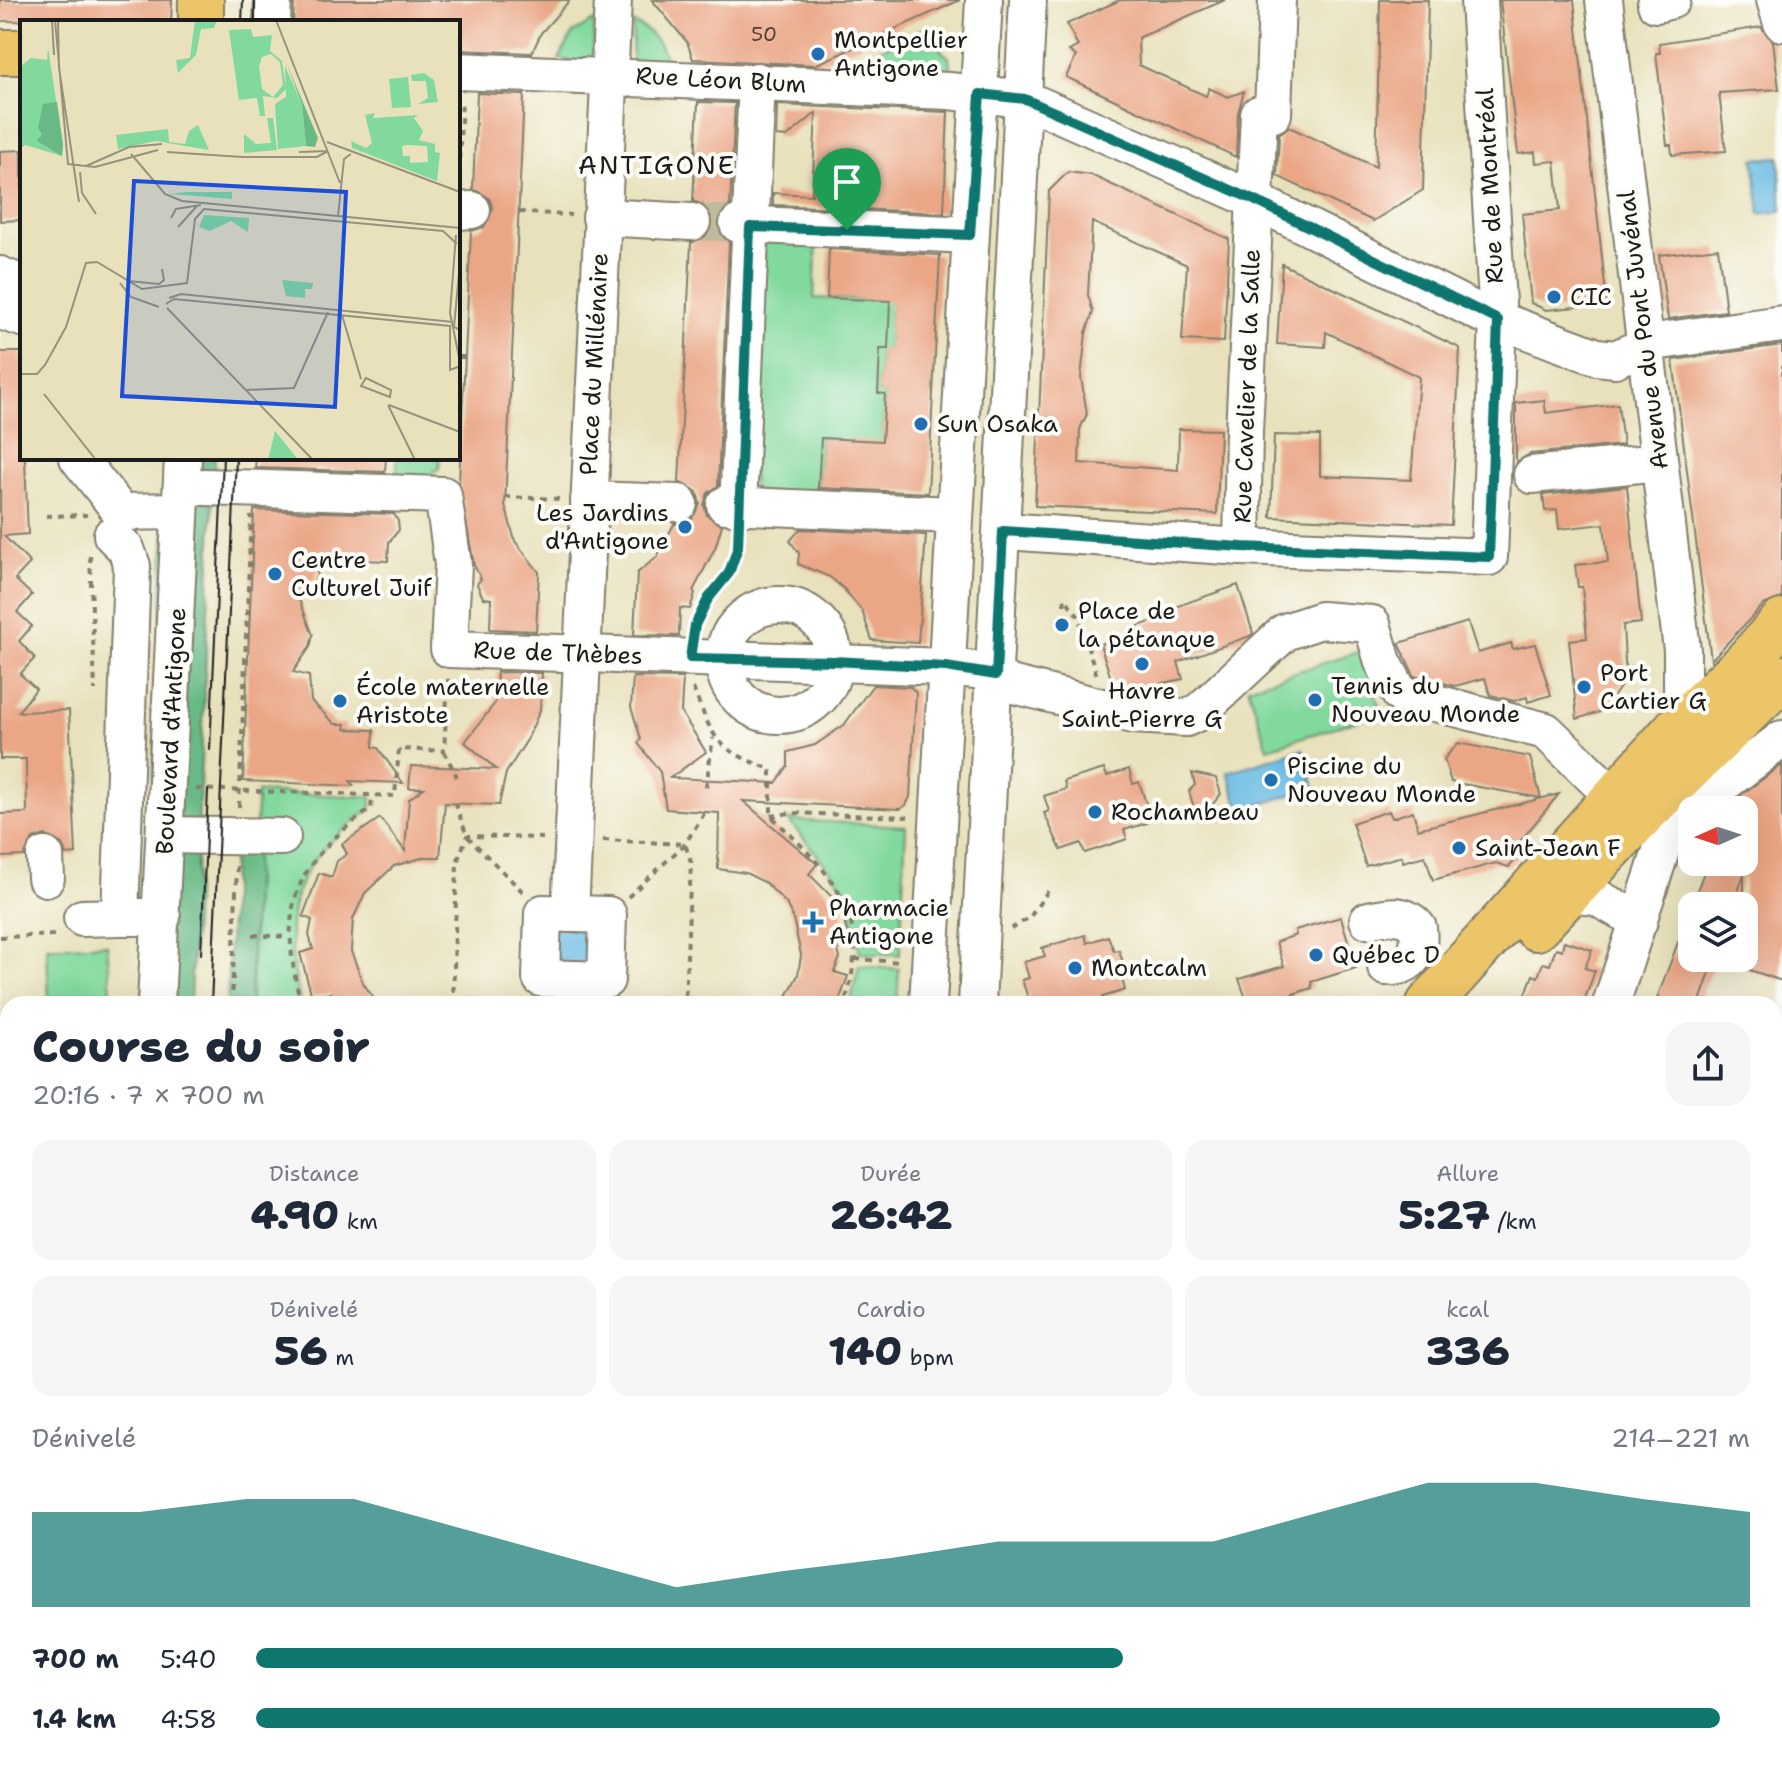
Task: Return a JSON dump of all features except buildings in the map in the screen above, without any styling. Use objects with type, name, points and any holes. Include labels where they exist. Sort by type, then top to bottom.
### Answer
[{"type":"main road","points":[[1436,996],[1613,796],[1782,622]]},
{"type":"main road","points":[[1474,996],[1568,894],[1679,790],[1776,684]]},
{"type":"street","points":[[272,20],[273,0]]},
{"type":"street","name":"Place du Millénaire","points":[[571,992],[541,978],[556,913],[582,654],[613,0]]},
{"type":"street","points":[[928,996],[984,0]]},
{"type":"street","points":[[978,996],[1028,0]]},
{"type":"street","name":"Rue Cavelier de la Salle","points":[[1242,547],[1259,114],[1273,114],[1277,0]]},
{"type":"street","name":"Rue de Montréal","points":[[1003,531],[1242,547],[1489,557],[1498,320],[1479,0]]},
{"type":"street","name":"Avenue du Pont Juvénal","points":[[1604,0],[1683,661],[1679,790],[1614,996]]},
{"type":"street","points":[[1775,0],[1782,23]]},
{"type":"street","name":"Rue Léon Blum","points":[[460,80],[608,75],[757,81],[1025,99],[1254,200],[1498,320],[1607,360],[1644,344],[1782,324]]},
{"type":"street","points":[[757,81],[744,225],[731,506],[954,515]]},
{"type":"street","points":[[601,217],[692,222]]},
{"type":"street","points":[[744,225],[970,235]]},
{"type":"street","points":[[0,275],[20,283]]},
{"type":"street","points":[[0,311],[20,317]]},
{"type":"street","points":[[964,373],[1011,374]]},
{"type":"street","name":"Rue de Thèbes","points":[[80,460],[121,512],[252,489],[443,495],[453,564],[449,649],[946,667],[996,675],[1010,684],[1133,715],[1186,718],[1199,712],[1285,632],[1321,620],[1372,624],[1383,662],[1400,694],[1546,731],[1613,796]]},
{"type":"street","name":"Boulevard d'Antigone","points":[[157,996],[192,499],[183,460]]},
{"type":"street","points":[[1532,475],[1659,462]]},
{"type":"street","points":[[589,500],[679,503]]},
{"type":"street","points":[[112,535],[126,549],[132,566],[120,917]]},
{"type":"street","points":[[781,605],[795,607],[819,622],[828,633],[834,661],[833,675],[818,700],[793,714],[778,716],[764,713],[740,698],[726,673],[707,658],[742,620],[766,607],[781,605]]},
{"type":"street","points":[[1683,661],[1699,681],[1718,688],[1776,684]]},
{"type":"street","points":[[1679,790],[1723,784],[1782,739]]},
{"type":"street","points":[[166,835],[282,837]]},
{"type":"street","points":[[1568,894],[1611,903],[1639,921]]},
{"type":"street","points":[[556,913],[608,915],[606,980],[571,992]]},
{"type":"street","points":[[1368,920],[1396,915],[1406,917],[1418,928],[1420,943],[1411,960],[1405,966],[1386,967]]},
{"type":"street","points":[[82,918],[162,917]]},
{"type":"path","points":[[460,80],[463,201]]},
{"type":"path","points":[[519,212],[601,217]]},
{"type":"path","points":[[460,357],[465,357]]},
{"type":"path","points":[[232,996],[252,489]]},
{"type":"path","points":[[505,497],[589,500]]},
{"type":"path","points":[[706,787],[713,738],[692,686],[707,658],[695,625],[708,599],[729,573],[738,547],[731,506]]},
{"type":"path","points":[[46,516],[79,516]]},
{"type":"path","points":[[1064,605],[1065,598],[1078,616],[1105,706]]},
{"type":"path","points":[[449,649],[444,751],[457,777]]},
{"type":"path","points":[[713,738],[744,759],[771,769],[771,816],[821,863],[841,891],[855,959],[846,996]]},
{"type":"path","points":[[190,789],[395,796],[399,749],[444,751]]},
{"type":"path","points":[[300,996],[289,937],[290,918],[308,867],[331,837],[371,809],[372,797]]},
{"type":"path","points":[[455,803],[467,836],[556,913]]},
{"type":"path","points":[[608,915],[685,844],[705,812]]},
{"type":"path","points":[[771,816],[790,813],[938,819]]},
{"type":"path","points":[[453,996],[457,862],[467,836]]},
{"type":"path","points":[[685,844],[691,862],[685,996]]},
{"type":"path","points":[[980,957],[993,949],[1017,923],[1030,917],[1050,888]]},
{"type":"path","points":[[0,937],[38,935]]},
{"type":"path","points":[[253,935],[289,937]]},
{"type":"path","points":[[855,959],[930,964]]},
{"type":"green space","points":[[594,21],[593,66],[559,59],[573,33]]},
{"type":"green space","points":[[633,23],[657,41],[663,53],[665,69],[632,68]]},
{"type":"green space","points":[[924,28],[932,28],[942,52],[949,57],[953,83],[847,77],[849,64]]},
{"type":"green space","points":[[763,236],[817,239],[814,298],[868,300],[891,293],[888,349],[880,350],[878,393],[885,394],[882,449],[821,438],[817,495],[752,493]]},
{"type":"green space","points":[[168,460],[215,460],[190,996],[143,996]]},
{"type":"green space","points":[[397,460],[440,460],[439,470],[433,471],[432,485],[397,483]]},
{"type":"green space","name":"Tennis du Nouveau Monde","points":[[1362,651],[1381,713],[1268,748],[1248,687]]},
{"type":"green space","points":[[257,792],[372,797],[371,809],[322,850],[297,892],[291,941],[299,996],[251,996]]},
{"type":"green space","points":[[788,820],[906,826],[900,955],[860,953],[846,889]]},
{"type":"green space","points":[[233,837],[256,837],[250,996],[227,996]]},
{"type":"green space","points":[[107,944],[111,996],[49,996],[47,947]]},
{"type":"green space","points":[[859,966],[899,969],[897,996],[852,996]]},
{"type":"water","points":[[1779,157],[1782,211],[1760,214],[1754,159]]},
{"type":"water","name":"Piscine du Nouveau Monde","points":[[1303,749],[1315,787],[1240,811],[1228,772]]},
{"type":"water","points":[[552,925],[595,927],[594,969],[550,967]]},
{"type":"tunnel","points":[[692,222],[738,224]]},
{"type":"tram line","points":[[242,20],[243,0]]},
{"type":"tram line","points":[[255,0],[255,20]]},
{"type":"tram line","points":[[210,750],[223,460]]},
{"type":"tram line","points":[[211,996],[236,460]]},
{"type":"tram line","points":[[201,954],[208,790]]},
{"type":"place","name":"Montpellier Antigone","points":[[818,54]]},
{"type":"place","name":"CIC","points":[[1554,297]]},
{"type":"place","name":"Sun Osaka","points":[[921,424]]},
{"type":"place","name":"Les Jardins d'Antigone","points":[[685,527]]},
{"type":"place","name":"Centre Culturel Juif","points":[[275,574]]},
{"type":"place","name":"Place de la pétanque","points":[[1062,625]]},
{"type":"place","name":"Havre Saint-Pierre G","points":[[1142,664]]},
{"type":"place","name":"Port Cartier G","points":[[1584,687]]},
{"type":"place","name":"Tennis du Nouveau Monde","points":[[1315,700]]},
{"type":"place","name":"École maternelle Aristote","points":[[340,701]]},
{"type":"place","name":"Piscine du Nouveau Monde","points":[[1271,780]]},
{"type":"place","name":"Rochambeau","points":[[1095,812]]},
{"type":"place","name":"Saint-Jean F","points":[[1459,848]]},
{"type":"place","name":"Pharmacie Antigone","points":[[813,922]]},
{"type":"place","name":"Québec D","points":[[1316,955]]},
{"type":"place","name":"Montcalm","points":[[1075,968]]},
{"type":"district","name":"ANTIGONE","points":[[657,165]]},
{"type":"route","points":[[980,94],[1000,95],[1025,99],[1254,200],[1498,320],[1489,557],[1242,547],[1003,531],[996,675],[946,667],[690,658],[695,625],[708,599],[729,573],[738,547],[750,227],[847,230],[970,235],[980,94]]}]
